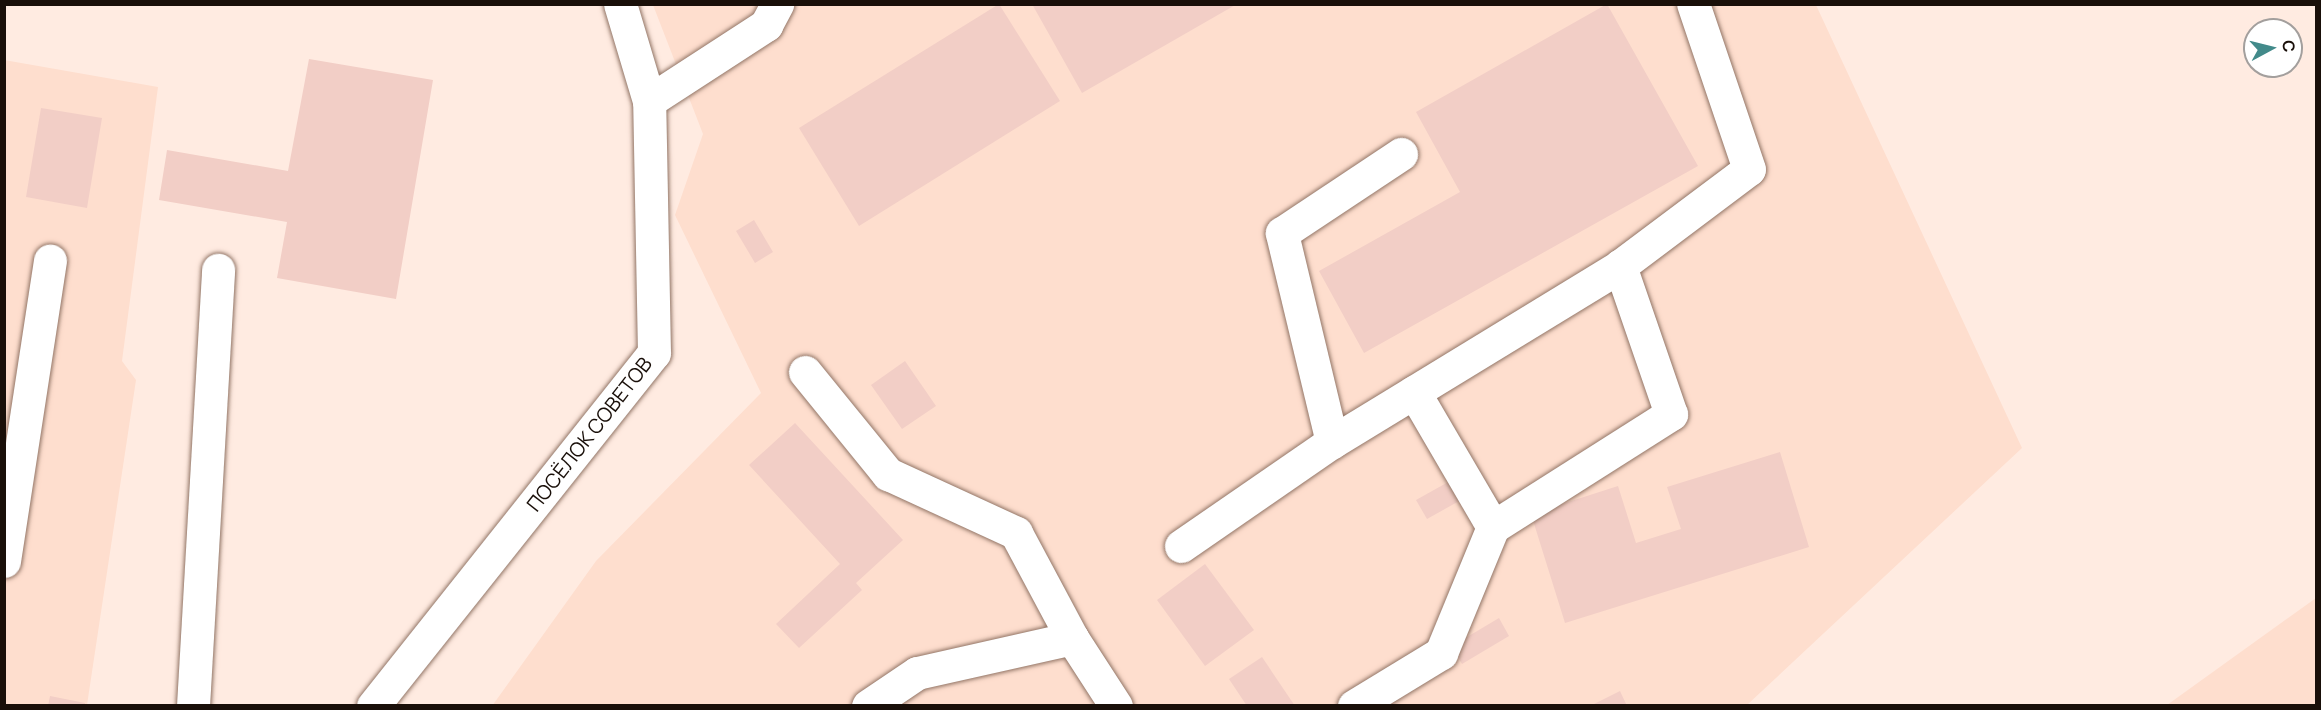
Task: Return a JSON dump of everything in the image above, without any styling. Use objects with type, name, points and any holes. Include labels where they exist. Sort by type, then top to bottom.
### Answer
[{"type":"street","name":"ПОСЁЛОК СОВЕТОВ","points":[[373,705],[654,353],[649,101],[620,4]]},
{"type":"street","points":[[649,101],[766,25],[777,4]]},
{"type":"street","points":[[1181,546],[1332,442],[1620,266],[1749,169],[1693,4]]},
{"type":"street","points":[[1332,442],[1282,233],[1401,154]]},
{"type":"street","points":[[4,561],[50,260]]},
{"type":"street","points":[[1354,705],[1441,653],[1493,527],[1671,414],[1620,266]]},
{"type":"street","points":[[193,705],[218,270]]},
{"type":"street","points":[[805,372],[888,474],[1016,533],[1072,638],[1116,705]]},
{"type":"street","points":[[1414,392],[1493,527]]},
{"type":"street","points":[[868,705],[917,673],[1072,638]]},
{"type":"shaded area","points":[[653,5],[1816,5],[2022,448],[1747,705],[492,706],[596,561],[761,393],[675,215],[703,134]]},
{"type":"shaded area","points":[[4,60],[158,87],[122,361],[136,380],[87,705],[5,705]]},
{"type":"shaded area","points":[[2316,598],[2316,705],[2167,705]]},
{"type":"building","points":[[999,4],[1060,101],[859,226],[799,128]]},
{"type":"building","points":[[1032,4],[1237,4],[1082,93]]},
{"type":"building","points":[[1607,4],[1698,166],[1364,353],[1319,271],[1460,192],[1416,112]]},
{"type":"building","points":[[309,59],[433,80],[396,299],[277,278],[287,222],[159,200],[167,150],[288,171]]},
{"type":"building","points":[[41,108],[102,118],[87,208],[26,197]]},
{"type":"building","points":[[754,220],[773,252],[755,263],[736,231]]},
{"type":"building","points":[[905,361],[936,406],[902,429],[871,385]]},
{"type":"building","points":[[795,423],[903,540],[856,583],[862,590],[799,648],[776,624],[840,564],[749,465]]},
{"type":"building","points":[[1780,452],[1809,547],[1565,623],[1531,514],[1618,486],[1636,543],[1681,529],[1667,487]]},
{"type":"building","points":[[1450,481],[1461,500],[1427,519],[1416,500]]},
{"type":"building","points":[[1205,564],[1254,630],[1205,666],[1157,600]]},
{"type":"building","points":[[1499,618],[1509,636],[1462,664],[1452,646]]},
{"type":"building","points":[[1262,657],[1295,706],[1247,706],[1229,679]]},
{"type":"building","points":[[1620,691],[1627,706],[1590,706]]},
{"type":"building","points":[[50,696],[85,703],[85,706],[48,706]]}]
